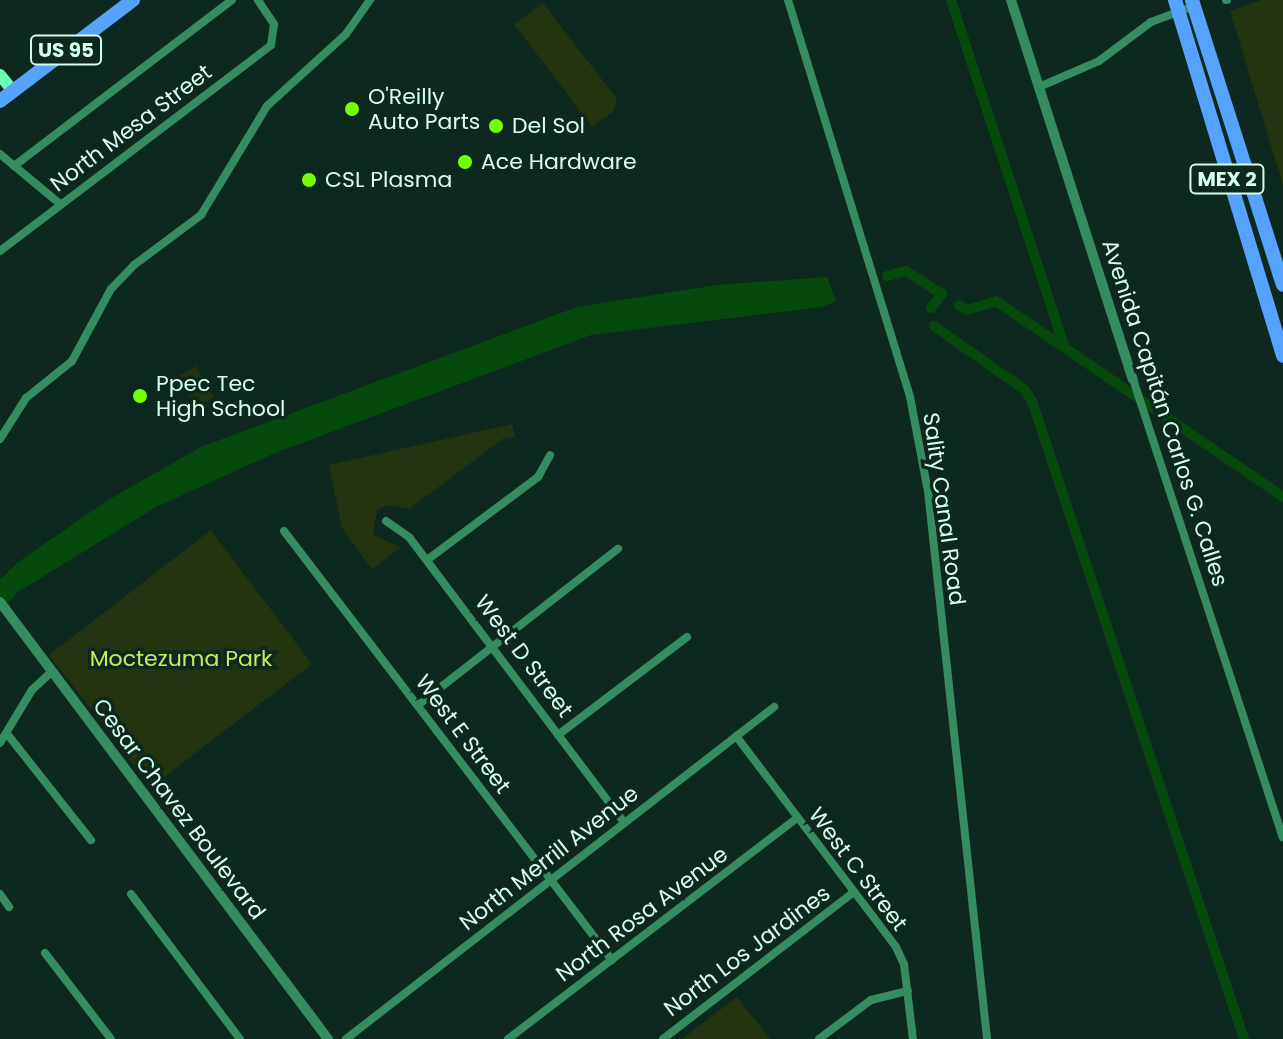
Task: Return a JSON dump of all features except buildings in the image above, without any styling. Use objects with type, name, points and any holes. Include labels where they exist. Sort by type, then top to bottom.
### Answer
[{"type":"highway","name":"US 95","points":[[0,101],[133,0]]},
{"type":"highway","name":"MEX 2","points":[[1193,3],[1283,285]]},
{"type":"highway","name":"MEX 2","points":[[1177,5],[1283,356]]},
{"type":"main road","points":[[0,75],[13,91]]},
{"type":"street","points":[[14,166],[232,0]]},
{"type":"street","name":"North Mesa Street","points":[[0,251],[267,48],[275,28],[258,0]]},
{"type":"street","points":[[0,439],[26,398],[72,361],[111,289],[134,265],[201,215],[267,106],[346,34],[370,0]]},
{"type":"street","name":"Sality Canal Road","points":[[788,0],[910,397],[928,491],[987,1039]]},
{"type":"street","name":"Avenida Capitán Carlos G. Calles","points":[[1011,0],[1283,837]]},
{"type":"street","points":[[1039,87],[1099,61],[1177,5],[1193,3]]},
{"type":"street","points":[[0,154],[60,204]]},
{"type":"street","points":[[427,560],[538,477],[550,455]]},
{"type":"street","name":"West D Street","points":[[386,521],[409,537],[624,822]]},
{"type":"street","name":"West E Street","points":[[284,531],[612,960]]},
{"type":"street","points":[[418,705],[618,549]]},
{"type":"street","name":"Cesar Chavez Boulevard","points":[[4,607],[328,1039]]},
{"type":"street","points":[[558,735],[687,637]]},
{"type":"street","points":[[0,743],[8,735],[32,690],[51,672]]},
{"type":"street","name":"North Merrill Avenue","points":[[346,1039],[774,707]]},
{"type":"street","points":[[8,735],[91,840]]},
{"type":"street","name":"West C Street","points":[[736,736],[896,947],[908,991],[913,1039]]},
{"type":"street","name":"North Rosa Avenue","points":[[508,1039],[797,818]]},
{"type":"street","name":"North Los Jardines","points":[[663,1039],[854,892]]},
{"type":"street","points":[[0,894],[9,907]]},
{"type":"street","points":[[131,894],[240,1039]]},
{"type":"street","points":[[45,953],[111,1039]]},
{"type":"street","points":[[819,1039],[871,1000],[908,991]]},
{"type":"green space","points":[[1261,0],[1283,0],[1283,185],[1230,11]]},
{"type":"green space","points":[[543,3],[617,99],[613,112],[592,127],[514,24]]},
{"type":"green space","points":[[196,366],[214,397],[196,408],[177,377]]},
{"type":"green space","points":[[512,424],[515,437],[504,438],[409,509],[388,505],[377,510],[373,535],[401,547],[372,569],[342,528],[329,465]]},
{"type":"green space","name":"Moctezuma Park","points":[[211,530],[312,664],[151,787],[49,655]]},
{"type":"green space","points":[[737,997],[770,1039],[682,1039]]},
{"type":"shaded area","points":[[827,277],[836,301],[822,307],[591,335],[275,453],[156,507],[18,592],[0,611],[0,580],[17,563],[105,502],[201,447],[577,307],[717,285]]},
{"type":"waterway","points":[[951,0],[1065,348]]},
{"type":"waterway","points":[[887,276],[906,271],[942,294],[931,308]]},
{"type":"waterway","points":[[959,305],[967,310],[996,301],[1283,497]]},
{"type":"waterway","points":[[934,326],[1025,390],[1032,401],[1244,1039]]},
{"type":"place","name":"O'Reilly Auto Parts","points":[[352,109]]},
{"type":"place","name":"Del Sol","points":[[496,126]]},
{"type":"place","name":"Ace Hardware","points":[[465,162]]},
{"type":"place","name":"CSL Plasma","points":[[309,180]]},
{"type":"place","name":"Ppec Tec High School","points":[[140,396]]}]
